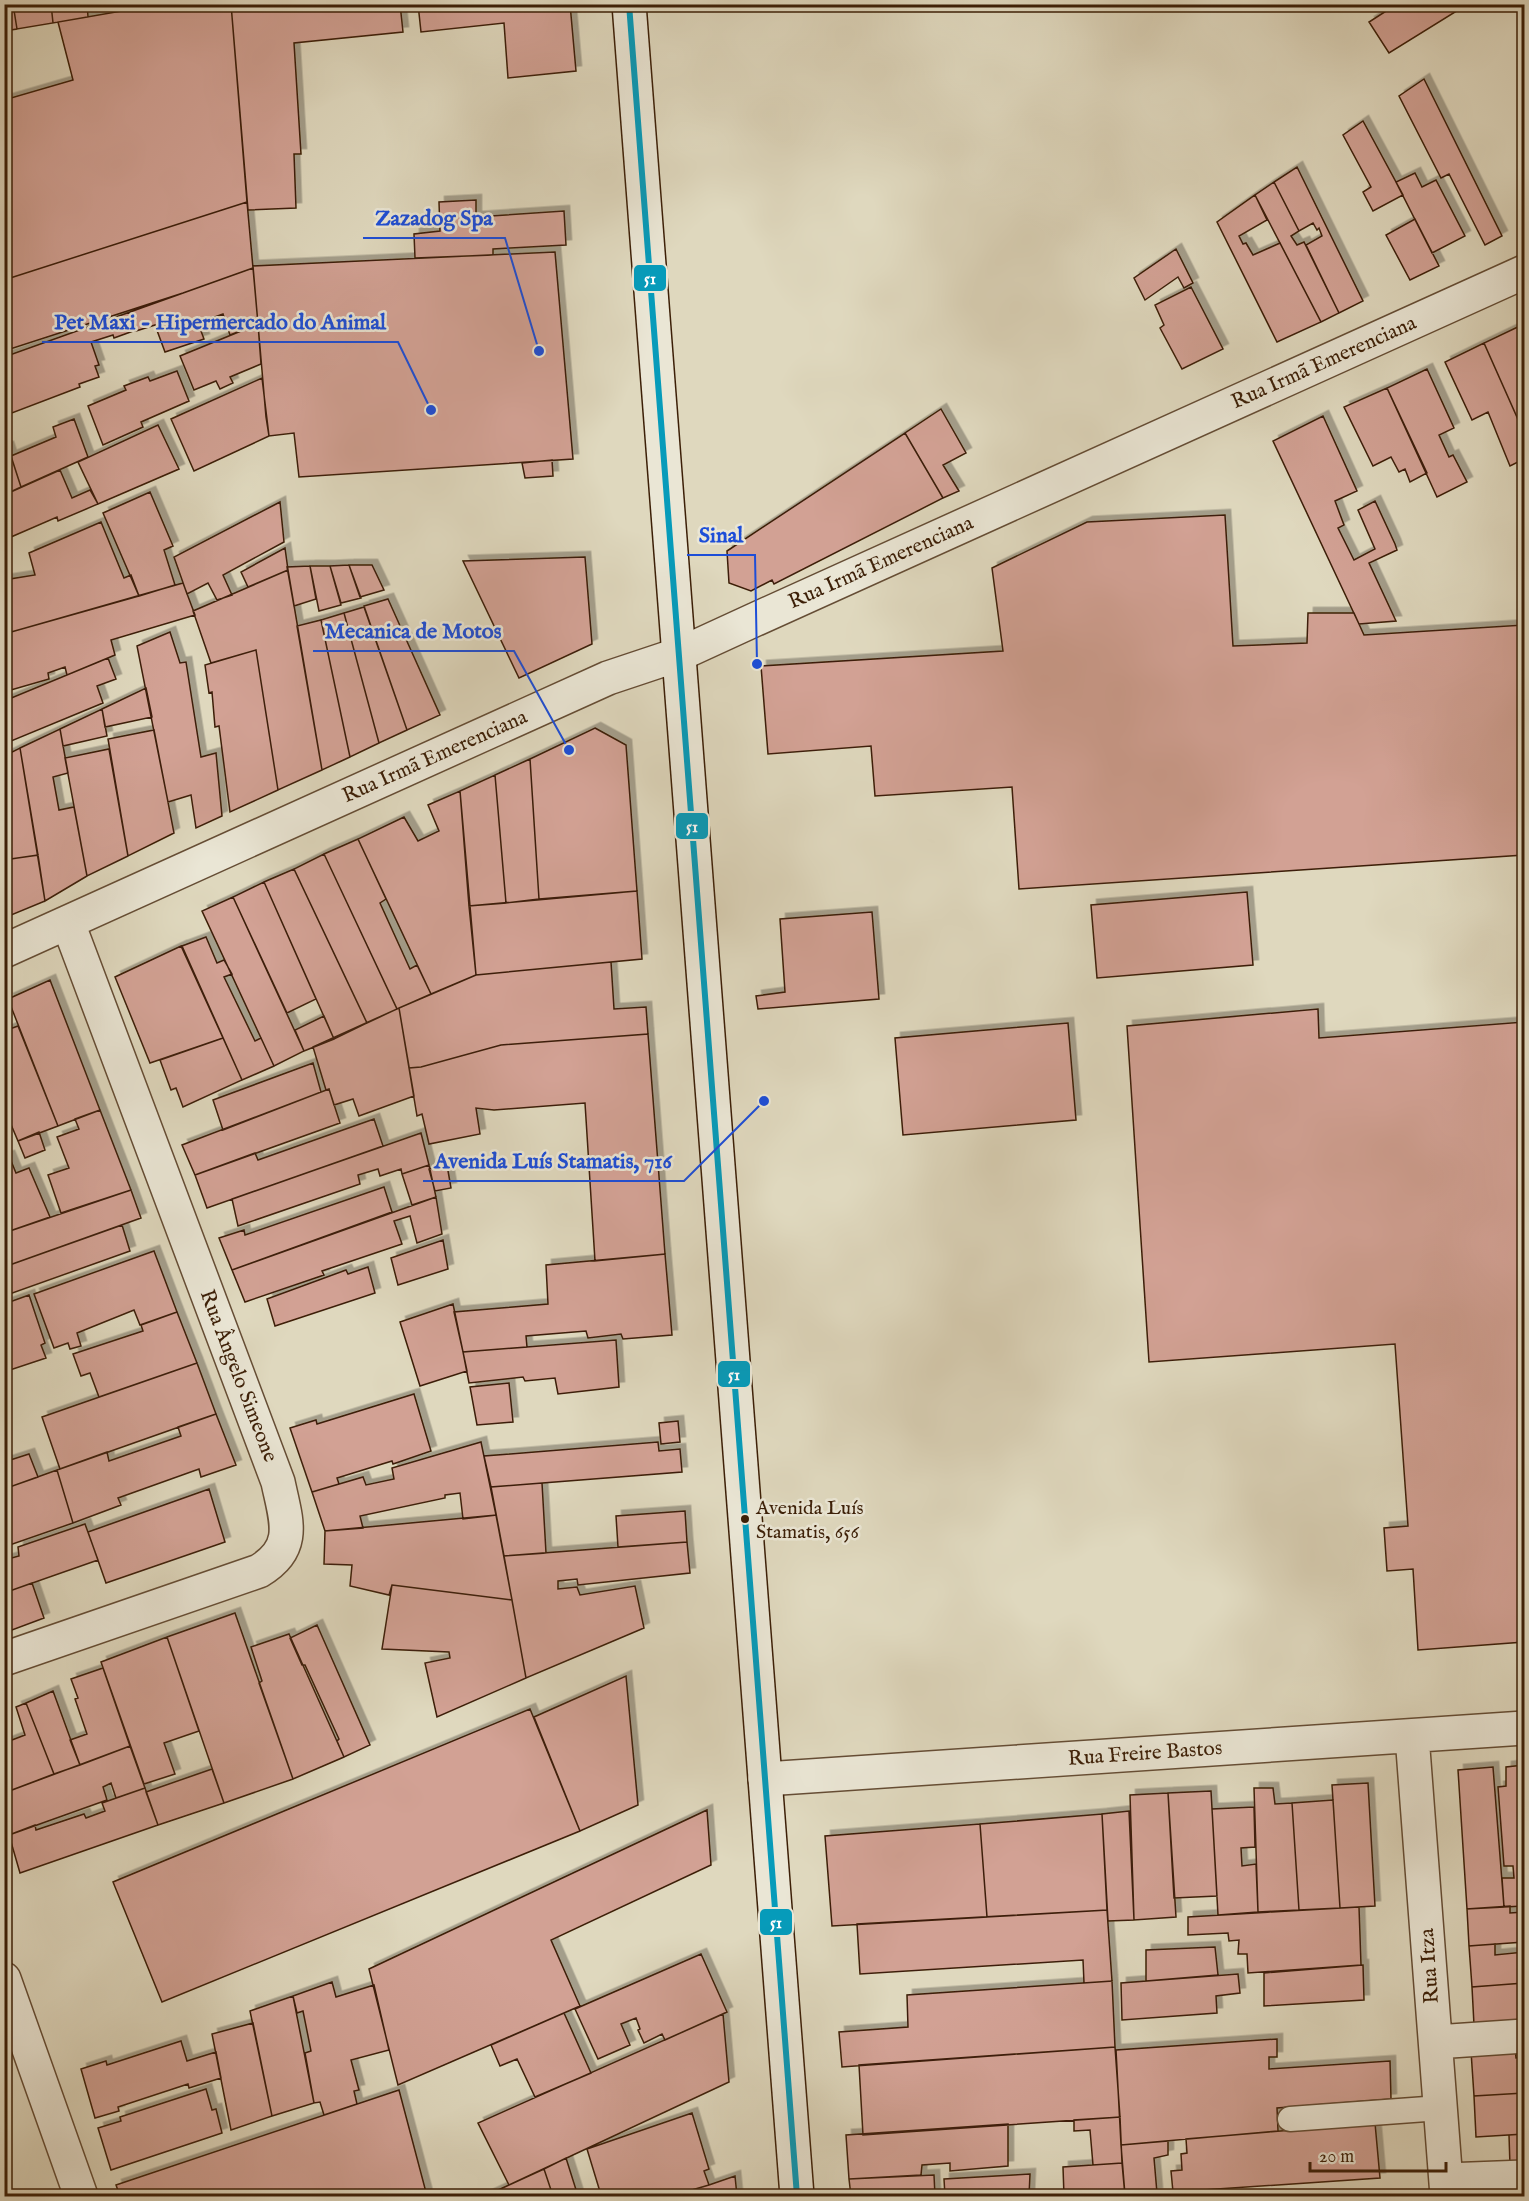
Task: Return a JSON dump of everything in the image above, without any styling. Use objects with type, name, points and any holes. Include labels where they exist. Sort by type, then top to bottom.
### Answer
[{"type":"street","points":[[629,4],[797,2196]]},
{"type":"street","name":"Rua Irmã Emerenciana","points":[[4,951],[608,678],[680,654],[1524,272]]},
{"type":"street","name":"Rua Ângelo Simeone","points":[[4,1659],[259,1571],[274,1563],[284,1547],[287,1523],[278,1482],[68,923]]},
{"type":"street","name":"Rua Freire Bastos","points":[[765,1779],[1524,1728]]},
{"type":"street","name":"Rua Itza","points":[[1412,1736],[1447,2188]]},
{"type":"street","points":[[4,1979],[81,2196]]},
{"type":"street","points":[[1436,2042],[1524,2036]]},
{"type":"street","points":[[1447,2188],[1524,2177]]},
{"type":"lane","points":[[1290,2119],[1440,2108]]},
{"type":"building","points":[[4,4],[13,4],[17,29],[4,31]]},
{"type":"building","points":[[13,4],[51,4],[53,23],[17,29]]},
{"type":"building","points":[[51,4],[87,4],[88,17],[53,23]]},
{"type":"building","points":[[123,4],[159,4],[159,5],[124,11]]},
{"type":"building","points":[[162,4],[231,4],[247,202],[4,280],[4,100],[73,80],[58,22]]},
{"type":"building","points":[[231,4],[400,4],[403,32],[294,43],[301,154],[294,154],[296,208],[248,210]]},
{"type":"building","points":[[418,4],[570,4],[576,71],[508,78],[504,23],[421,32]]},
{"type":"building","points":[[1397,4],[1468,4],[1389,53],[1369,22]]},
{"type":"building","points":[[1424,79],[1502,236],[1485,245],[1449,174],[1441,178],[1399,96]]},
{"type":"building","points":[[1363,121],[1403,195],[1373,211],[1363,192],[1371,187],[1343,135]]},
{"type":"building","points":[[1297,167],[1363,301],[1339,313],[1306,245],[1322,236],[1319,228],[1317,230],[1313,223],[1299,231],[1274,182]]},
{"type":"building","points":[[1415,173],[1422,187],[1436,180],[1465,236],[1432,253],[1396,182]]},
{"type":"building","points":[[1274,182],[1299,231],[1291,236],[1297,245],[1304,242],[1339,313],[1321,322],[1255,195]]},
{"type":"building","points":[[1255,195],[1267,220],[1239,236],[1243,244],[1246,243],[1253,255],[1280,243],[1321,322],[1277,342],[1217,222]]},
{"type":"building","points":[[476,200],[476,217],[564,211],[566,245],[493,249],[493,255],[415,258],[414,234],[440,231],[439,202]]},
{"type":"building","points":[[247,202],[253,268],[4,351],[4,280]]},
{"type":"building","points":[[1415,219],[1439,266],[1410,280],[1386,235]]},
{"type":"building","points":[[1176,249],[1193,283],[1184,288],[1178,277],[1145,300],[1134,278]]},
{"type":"building","points":[[555,252],[573,459],[299,477],[294,433],[269,436],[253,266]]},
{"type":"building","points":[[253,268],[258,324],[230,335],[223,314],[198,323],[204,339],[165,352],[155,325],[136,331],[130,312]]},
{"type":"building","points":[[1191,287],[1223,349],[1182,369],[1160,328],[1164,325],[1155,305]]},
{"type":"building","points":[[130,312],[136,330],[114,338],[113,335],[91,342],[99,365],[95,366],[99,377],[79,384],[80,387],[4,416],[4,357]]},
{"type":"building","points":[[258,324],[261,364],[230,377],[233,383],[220,389],[216,381],[194,390],[180,356]]},
{"type":"building","points":[[1524,324],[1524,433],[1484,343]]},
{"type":"building","points":[[1484,343],[1524,433],[1524,459],[1510,466],[1488,412],[1472,420],[1445,362]]},
{"type":"building","points":[[1427,369],[1454,428],[1439,435],[1449,457],[1453,455],[1467,482],[1437,497],[1387,388]]},
{"type":"building","points":[[177,371],[189,401],[141,422],[143,427],[103,445],[88,406],[126,390],[124,386],[148,377],[150,381]]},
{"type":"building","points":[[262,378],[269,436],[194,471],[171,419]]},
{"type":"building","points":[[1387,388],[1427,473],[1410,482],[1405,469],[1399,472],[1391,457],[1373,466],[1344,407]]},
{"type":"building","points":[[941,409],[966,453],[943,465],[959,491],[943,498],[905,433]]},
{"type":"building","points":[[1323,416],[1357,491],[1335,501],[1344,525],[1338,528],[1354,560],[1375,549],[1358,510],[1375,501],[1395,544],[1397,550],[1369,563],[1396,621],[1359,624],[1273,441]]},
{"type":"building","points":[[74,419],[88,457],[21,487],[11,456],[56,437],[53,427]]},
{"type":"building","points":[[158,425],[179,469],[98,504],[78,462]]},
{"type":"building","points":[[905,433],[943,498],[774,584],[772,580],[751,591],[729,583],[727,551]]},
{"type":"building","points":[[8,447],[21,487],[4,495],[4,448]]},
{"type":"building","points":[[552,460],[553,476],[525,478],[522,463]]},
{"type":"building","points":[[60,470],[72,498],[90,490],[98,504],[58,521],[57,517],[4,540],[4,495]]},
{"type":"building","points":[[150,492],[173,546],[164,550],[175,585],[139,596],[103,513]]},
{"type":"building","points":[[280,502],[284,542],[223,575],[232,595],[217,600],[208,583],[187,594],[174,557]]},
{"type":"building","points":[[1225,515],[1233,646],[1307,643],[1308,613],[1354,613],[1364,635],[1524,625],[1524,855],[1019,889],[1012,787],[875,796],[871,746],[768,754],[761,666],[1003,651],[992,568],[1087,522]]},
{"type":"building","points":[[101,522],[124,578],[131,575],[139,596],[4,634],[4,580],[35,575],[29,553]]},
{"type":"building","points":[[285,548],[288,570],[248,587],[241,572]]},
{"type":"building","points":[[585,557],[592,644],[519,678],[463,561]]},
{"type":"building","points":[[349,565],[372,565],[384,590],[360,597]]},
{"type":"building","points":[[349,565],[361,598],[341,603],[330,566]]},
{"type":"building","points":[[310,566],[316,599],[294,606],[287,567]]},
{"type":"building","points":[[310,566],[330,566],[341,605],[319,611]]},
{"type":"building","points":[[288,570],[322,770],[278,790],[256,650],[211,663],[193,611]]},
{"type":"building","points":[[183,583],[195,615],[111,640],[115,655],[67,675],[65,667],[48,673],[49,679],[4,692],[4,634]]},
{"type":"building","points":[[388,599],[440,715],[407,730],[364,606]]},
{"type":"building","points":[[364,607],[407,730],[379,743],[344,613]]},
{"type":"building","points":[[344,613],[379,743],[350,757],[321,620]]},
{"type":"building","points":[[321,620],[350,757],[322,770],[297,626]]},
{"type":"building","points":[[170,632],[180,663],[186,662],[201,757],[216,753],[222,816],[196,828],[191,795],[168,802],[137,646]]},
{"type":"building","points":[[256,650],[278,790],[230,812],[219,726],[215,727],[212,692],[209,693],[205,665]]},
{"type":"building","points":[[108,658],[116,679],[97,686],[103,703],[4,744],[4,701]]},
{"type":"building","points":[[146,688],[152,717],[105,727],[102,709]]},
{"type":"building","points":[[102,709],[107,736],[63,746],[60,729]]},
{"type":"building","points":[[595,728],[626,745],[637,891],[539,899],[530,759]]},
{"type":"building","points":[[60,729],[68,773],[53,777],[59,810],[74,807],[87,876],[45,901],[20,748]]},
{"type":"building","points":[[154,730],[174,833],[128,856],[108,739]]},
{"type":"building","points":[[20,748],[38,855],[4,860],[4,756]]},
{"type":"building","points":[[109,749],[128,856],[87,876],[65,758]]},
{"type":"building","points":[[530,759],[539,899],[506,903],[495,775]]},
{"type":"building","points":[[495,775],[506,903],[469,906],[460,791]]},
{"type":"building","points":[[460,791],[476,975],[431,994],[358,839],[404,817],[418,841],[439,831],[428,805]]},
{"type":"building","points":[[358,839],[386,899],[380,903],[410,969],[417,965],[431,994],[397,1009],[324,854]]},
{"type":"building","points":[[324,854],[397,1009],[367,1023],[294,869]]},
{"type":"building","points":[[38,855],[45,901],[4,918],[4,860]]},
{"type":"building","points":[[294,869],[367,1023],[334,1039],[264,882]]},
{"type":"building","points":[[264,882],[316,999],[287,1013],[233,897]]},
{"type":"building","points":[[637,891],[642,959],[476,975],[469,906]]},
{"type":"building","points":[[1247,892],[1253,965],[1097,978],[1091,905]]},
{"type":"building","points":[[233,897],[304,1051],[274,1066],[202,911]]},
{"type":"building","points":[[872,912],[879,999],[758,1009],[756,996],[785,992],[780,919]]},
{"type":"building","points":[[206,937],[217,963],[224,960],[232,974],[224,977],[255,1041],[261,1038],[274,1066],[242,1080],[182,946]]},
{"type":"building","points":[[181,946],[223,1038],[150,1063],[115,977]]},
{"type":"building","points":[[611,962],[614,1009],[646,1007],[648,1034],[501,1045],[421,1067],[409,1068],[399,1008],[476,975]]},
{"type":"building","points":[[50,980],[100,1110],[58,1126],[8,999]]},
{"type":"building","points":[[399,1008],[414,1096],[359,1116],[353,1099],[334,1105],[329,1089],[326,1090],[313,1047]]},
{"type":"building","points":[[1318,1009],[1319,1038],[1524,1022],[1524,1642],[1418,1650],[1413,1569],[1387,1571],[1384,1528],[1408,1526],[1395,1344],[1149,1362],[1127,1026]]},
{"type":"building","points":[[324,1016],[334,1039],[304,1051],[295,1030]]},
{"type":"building","points":[[1068,1023],[1076,1120],[903,1135],[895,1038]]},
{"type":"building","points":[[18,1026],[58,1126],[18,1141],[4,1108],[4,1031]]},
{"type":"building","points":[[648,1034],[665,1254],[595,1261],[585,1103],[494,1110],[476,1108],[480,1134],[429,1144],[422,1114],[417,1116],[409,1068],[421,1067],[501,1045]]},
{"type":"building","points":[[223,1038],[242,1080],[183,1107],[176,1088],[171,1090],[160,1060]]},
{"type":"building","points":[[313,1063],[321,1092],[223,1130],[213,1100]]},
{"type":"building","points":[[329,1089],[340,1123],[195,1175],[182,1145]]},
{"type":"building","points":[[100,1110],[131,1190],[61,1213],[48,1175],[69,1168],[57,1137],[79,1129],[75,1119]]},
{"type":"building","points":[[374,1119],[383,1146],[207,1208],[195,1175],[255,1153],[258,1160]]},
{"type":"building","points":[[39,1132],[45,1150],[25,1158],[18,1141]]},
{"type":"building","points":[[421,1133],[429,1165],[402,1174],[401,1169],[380,1176],[378,1169],[358,1175],[360,1184],[238,1226],[232,1199]]},
{"type":"building","points":[[4,1154],[6,1157],[9,1156],[16,1173],[29,1168],[50,1217],[4,1233]]},
{"type":"building","points":[[429,1165],[436,1197],[412,1205],[402,1174]]},
{"type":"building","points":[[447,1165],[451,1188],[435,1191],[429,1169]]},
{"type":"building","points":[[384,1187],[392,1212],[232,1270],[219,1238],[244,1230],[245,1235]]},
{"type":"building","points":[[131,1190],[141,1218],[4,1267],[4,1233]]},
{"type":"building","points":[[436,1197],[442,1234],[417,1243],[410,1216],[394,1221],[402,1244],[322,1271],[324,1275],[245,1302],[232,1270]]},
{"type":"building","points":[[122,1225],[130,1251],[4,1296],[4,1267]]},
{"type":"building","points":[[443,1240],[448,1269],[398,1285],[391,1258]]},
{"type":"building","points":[[154,1251],[177,1312],[140,1325],[134,1310],[77,1333],[81,1346],[70,1349],[68,1343],[54,1348],[34,1294]]},
{"type":"building","points":[[665,1254],[672,1335],[623,1339],[621,1334],[588,1338],[586,1331],[526,1336],[527,1347],[463,1352],[454,1312],[548,1304],[546,1265]]},
{"type":"building","points":[[368,1267],[375,1293],[275,1326],[267,1299],[346,1270],[348,1274]]},
{"type":"building","points":[[29,1295],[45,1343],[41,1345],[46,1358],[4,1372],[4,1304]]},
{"type":"building","points":[[453,1304],[467,1371],[420,1386],[400,1322]]},
{"type":"building","points":[[177,1312],[197,1363],[99,1397],[90,1373],[81,1376],[73,1354],[143,1331],[141,1325]]},
{"type":"building","points":[[616,1340],[619,1387],[558,1394],[555,1378],[525,1381],[523,1377],[469,1383],[463,1352]]},
{"type":"building","points":[[197,1363],[216,1414],[60,1469],[42,1417]]},
{"type":"building","points":[[509,1383],[513,1422],[477,1425],[470,1387]]},
{"type":"building","points":[[414,1394],[431,1451],[393,1464],[392,1461],[337,1478],[339,1484],[312,1492],[290,1428],[316,1420],[317,1424]]},
{"type":"building","points":[[216,1414],[236,1465],[201,1477],[199,1469],[118,1498],[121,1505],[73,1523],[57,1470],[107,1452],[109,1461],[181,1436],[178,1427]]},
{"type":"building","points":[[678,1421],[680,1442],[661,1444],[659,1423]]},
{"type":"building","points":[[481,1442],[496,1515],[463,1519],[460,1493],[360,1516],[363,1528],[325,1531],[312,1492],[363,1477],[366,1485],[394,1479],[392,1468]]},
{"type":"building","points":[[658,1442],[659,1451],[680,1449],[682,1472],[491,1487],[484,1456]]},
{"type":"building","points":[[29,1454],[38,1477],[4,1489],[4,1462]]},
{"type":"building","points":[[57,1470],[73,1523],[4,1547],[4,1489]]},
{"type":"building","points":[[542,1483],[546,1553],[504,1556],[491,1487]]},
{"type":"building","points":[[209,1489],[225,1542],[106,1583],[88,1532]]},
{"type":"building","points":[[685,1511],[687,1542],[618,1547],[616,1516]]},
{"type":"building","points":[[496,1515],[512,1600],[392,1585],[389,1595],[350,1586],[352,1565],[324,1564],[325,1531]]},
{"type":"building","points":[[85,1524],[98,1560],[4,1593],[4,1560],[19,1556],[18,1547]]},
{"type":"building","points":[[687,1542],[690,1573],[578,1585],[577,1579],[558,1581],[558,1589],[577,1587],[580,1595],[635,1586],[644,1628],[526,1678],[504,1556]]},
{"type":"building","points":[[32,1583],[44,1618],[4,1633],[4,1593]]},
{"type":"building","points":[[392,1585],[512,1600],[526,1678],[437,1717],[425,1663],[450,1658],[449,1652],[382,1649]]},
{"type":"building","points":[[235,1613],[293,1779],[224,1803],[167,1637]]},
{"type":"building","points":[[317,1625],[370,1745],[344,1757],[337,1741],[339,1739],[290,1638]]},
{"type":"building","points":[[289,1634],[344,1757],[293,1779],[259,1683],[262,1681],[251,1647]]},
{"type":"building","points":[[167,1637],[199,1731],[164,1743],[175,1774],[144,1784],[101,1662]]},
{"type":"building","points":[[103,1668],[130,1746],[80,1765],[70,1740],[87,1734],[71,1679]]},
{"type":"building","points":[[626,1676],[638,1805],[580,1831],[534,1717]]},
{"type":"building","points":[[53,1691],[80,1765],[54,1774],[26,1703]]},
{"type":"building","points":[[26,1703],[54,1774],[4,1793],[4,1761],[7,1760],[4,1743],[25,1735],[16,1707]]},
{"type":"building","points":[[530,1709],[580,1831],[162,2002],[113,1882]]},
{"type":"building","points":[[130,1746],[145,1788],[116,1798],[111,1783],[103,1787],[107,1800],[9,1835],[4,1821],[4,1793]]},
{"type":"building","points":[[1524,1765],[1524,1906],[1504,1907],[1502,1878],[1514,1878],[1513,1866],[1504,1866],[1498,1787],[1506,1786],[1506,1767]]},
{"type":"building","points":[[1493,1767],[1504,1907],[1467,1909],[1458,1770]]},
{"type":"building","points":[[212,1769],[224,1803],[158,1825],[146,1792]]},
{"type":"building","points":[[1368,1783],[1375,1906],[1340,1908],[1332,1785]]},
{"type":"building","points":[[145,1788],[158,1825],[20,1873],[9,1835],[35,1825],[36,1830],[84,1814],[86,1818],[105,1811],[102,1803]]},
{"type":"building","points":[[1254,1788],[1273,1788],[1275,1804],[1292,1803],[1299,1910],[1258,1912]]},
{"type":"building","points":[[1211,1791],[1217,1896],[1174,1898],[1168,1793]]},
{"type":"building","points":[[1168,1793],[1176,1917],[1134,1920],[1130,1795]]},
{"type":"building","points":[[1333,1800],[1340,1908],[1299,1910],[1292,1803]]},
{"type":"building","points":[[1254,1807],[1255,1847],[1241,1848],[1242,1866],[1256,1864],[1258,1912],[1218,1915],[1212,1809]]},
{"type":"building","points":[[707,1810],[711,1865],[551,1940],[580,2006],[398,2085],[369,1969]]},
{"type":"building","points":[[1129,1811],[1134,1920],[1108,1921],[1102,1814]]},
{"type":"building","points":[[1102,1814],[1107,1910],[987,1917],[980,1824]]},
{"type":"building","points":[[980,1824],[987,1917],[832,1926],[825,1836]]},
{"type":"building","points":[[1510,1906],[1510,1913],[1524,1912],[1524,1942],[1469,1946],[1467,1909]]},
{"type":"building","points":[[1359,1907],[1361,1965],[1248,1973],[1247,1954],[1238,1954],[1239,1940],[1229,1941],[1228,1933],[1188,1935],[1188,1917]]},
{"type":"building","points":[[1107,1910],[1112,1981],[1084,1983],[1083,1960],[860,1974],[857,1924]]},
{"type":"building","points":[[1495,1944],[1495,1955],[1524,1952],[1524,1983],[1472,1987],[1469,1946]]},
{"type":"building","points":[[1215,1947],[1218,1975],[1146,1981],[1146,1950]]},
{"type":"building","points":[[701,1954],[727,2012],[665,2040],[662,2034],[644,2043],[636,2018],[621,2024],[630,2045],[598,2059],[575,2009]]},
{"type":"building","points":[[1363,1965],[1364,2000],[1264,2006],[1264,1973]]},
{"type":"building","points":[[1238,1974],[1240,1993],[1216,1996],[1217,2013],[1122,2020],[1121,1983]]},
{"type":"building","points":[[1112,1981],[1115,2047],[842,2067],[839,2032],[908,2027],[907,1995]]},
{"type":"building","points":[[332,1982],[336,1997],[374,1985],[389,2050],[351,2060],[359,2090],[354,2091],[357,2104],[324,2115],[320,2102],[314,2103],[305,2053],[311,2051],[303,2011],[297,2013],[293,1996]]},
{"type":"building","points":[[1524,1983],[1524,2022],[1474,2025],[1472,1987]]},
{"type":"building","points":[[293,1996],[314,2103],[272,2116],[250,2011]]},
{"type":"building","points":[[564,2013],[591,2073],[535,2097],[517,2059],[500,2066],[491,2045]]},
{"type":"building","points":[[723,2014],[729,2082],[509,2185],[478,2123]]},
{"type":"building","points":[[253,2023],[272,2116],[231,2130],[212,2034]]},
{"type":"building","points":[[1277,2039],[1277,2057],[1269,2057],[1269,2069],[1390,2061],[1391,2099],[1277,2108],[1278,2131],[1121,2145],[1116,2050]]},
{"type":"building","points":[[181,2041],[187,2061],[216,2052],[221,2078],[189,2088],[188,2084],[118,2107],[119,2111],[95,2118],[81,2069],[106,2061],[107,2065]]},
{"type":"building","points":[[1115,2047],[1120,2117],[863,2135],[859,2065]]},
{"type":"building","points":[[1515,2048],[1516,2058],[1524,2057],[1524,2093],[1474,2096],[1471,2051]]},
{"type":"building","points":[[206,2089],[212,2110],[216,2109],[222,2133],[111,2170],[98,2128],[121,2121],[120,2117]]},
{"type":"building","points":[[399,2090],[427,2196],[120,2196],[116,2185]]},
{"type":"building","points":[[1524,2093],[1524,2134],[1476,2137],[1474,2096]]},
{"type":"building","points":[[692,2113],[709,2169],[704,2171],[709,2185],[671,2196],[596,2196],[601,2195],[587,2149]]},
{"type":"building","points":[[1120,2117],[1122,2163],[1093,2165],[1090,2130],[1074,2131],[1074,2120]]},
{"type":"building","points":[[1375,2123],[1380,2178],[1173,2192],[1171,2171],[1182,2170],[1181,2154],[1187,2153],[1186,2139]]},
{"type":"building","points":[[1008,2124],[1008,2166],[950,2171],[950,2163],[922,2165],[921,2175],[849,2179],[846,2135]]},
{"type":"building","points":[[1524,2134],[1524,2165],[1510,2166],[1509,2135]]},
{"type":"building","points":[[1168,2141],[1168,2155],[1154,2158],[1157,2193],[1125,2195],[1121,2145]]},
{"type":"building","points":[[566,2158],[578,2196],[553,2196],[544,2169]]},
{"type":"building","points":[[1122,2163],[1125,2196],[1064,2196],[1063,2167]]},
{"type":"building","points":[[544,2169],[553,2196],[485,2196],[509,2185]]},
{"type":"building","points":[[1030,2174],[1029,2196],[945,2196],[944,2179]]},
{"type":"building","points":[[934,2175],[935,2196],[851,2196],[849,2179]]},
{"type":"building","points":[[735,2176],[737,2196],[671,2196],[709,2185]]},
{"type":"transit line","name":"51","points":[[629,4],[797,2196]]},
{"type":"place","name":"Zazadog Spa","points":[[539,351]]},
{"type":"place","name":"Pet Maxi - Hipermercado do Animal","points":[[431,410]]},
{"type":"place","name":"Sinal","points":[[757,664]]},
{"type":"place","name":"Mecanica de Motos","points":[[569,750]]},
{"type":"place","name":"Avenida Luís Stamatis, 716","points":[[764,1101]]},
{"type":"place","name":"Avenida Luís Stamatis, 656","points":[[745,1519]]}]
